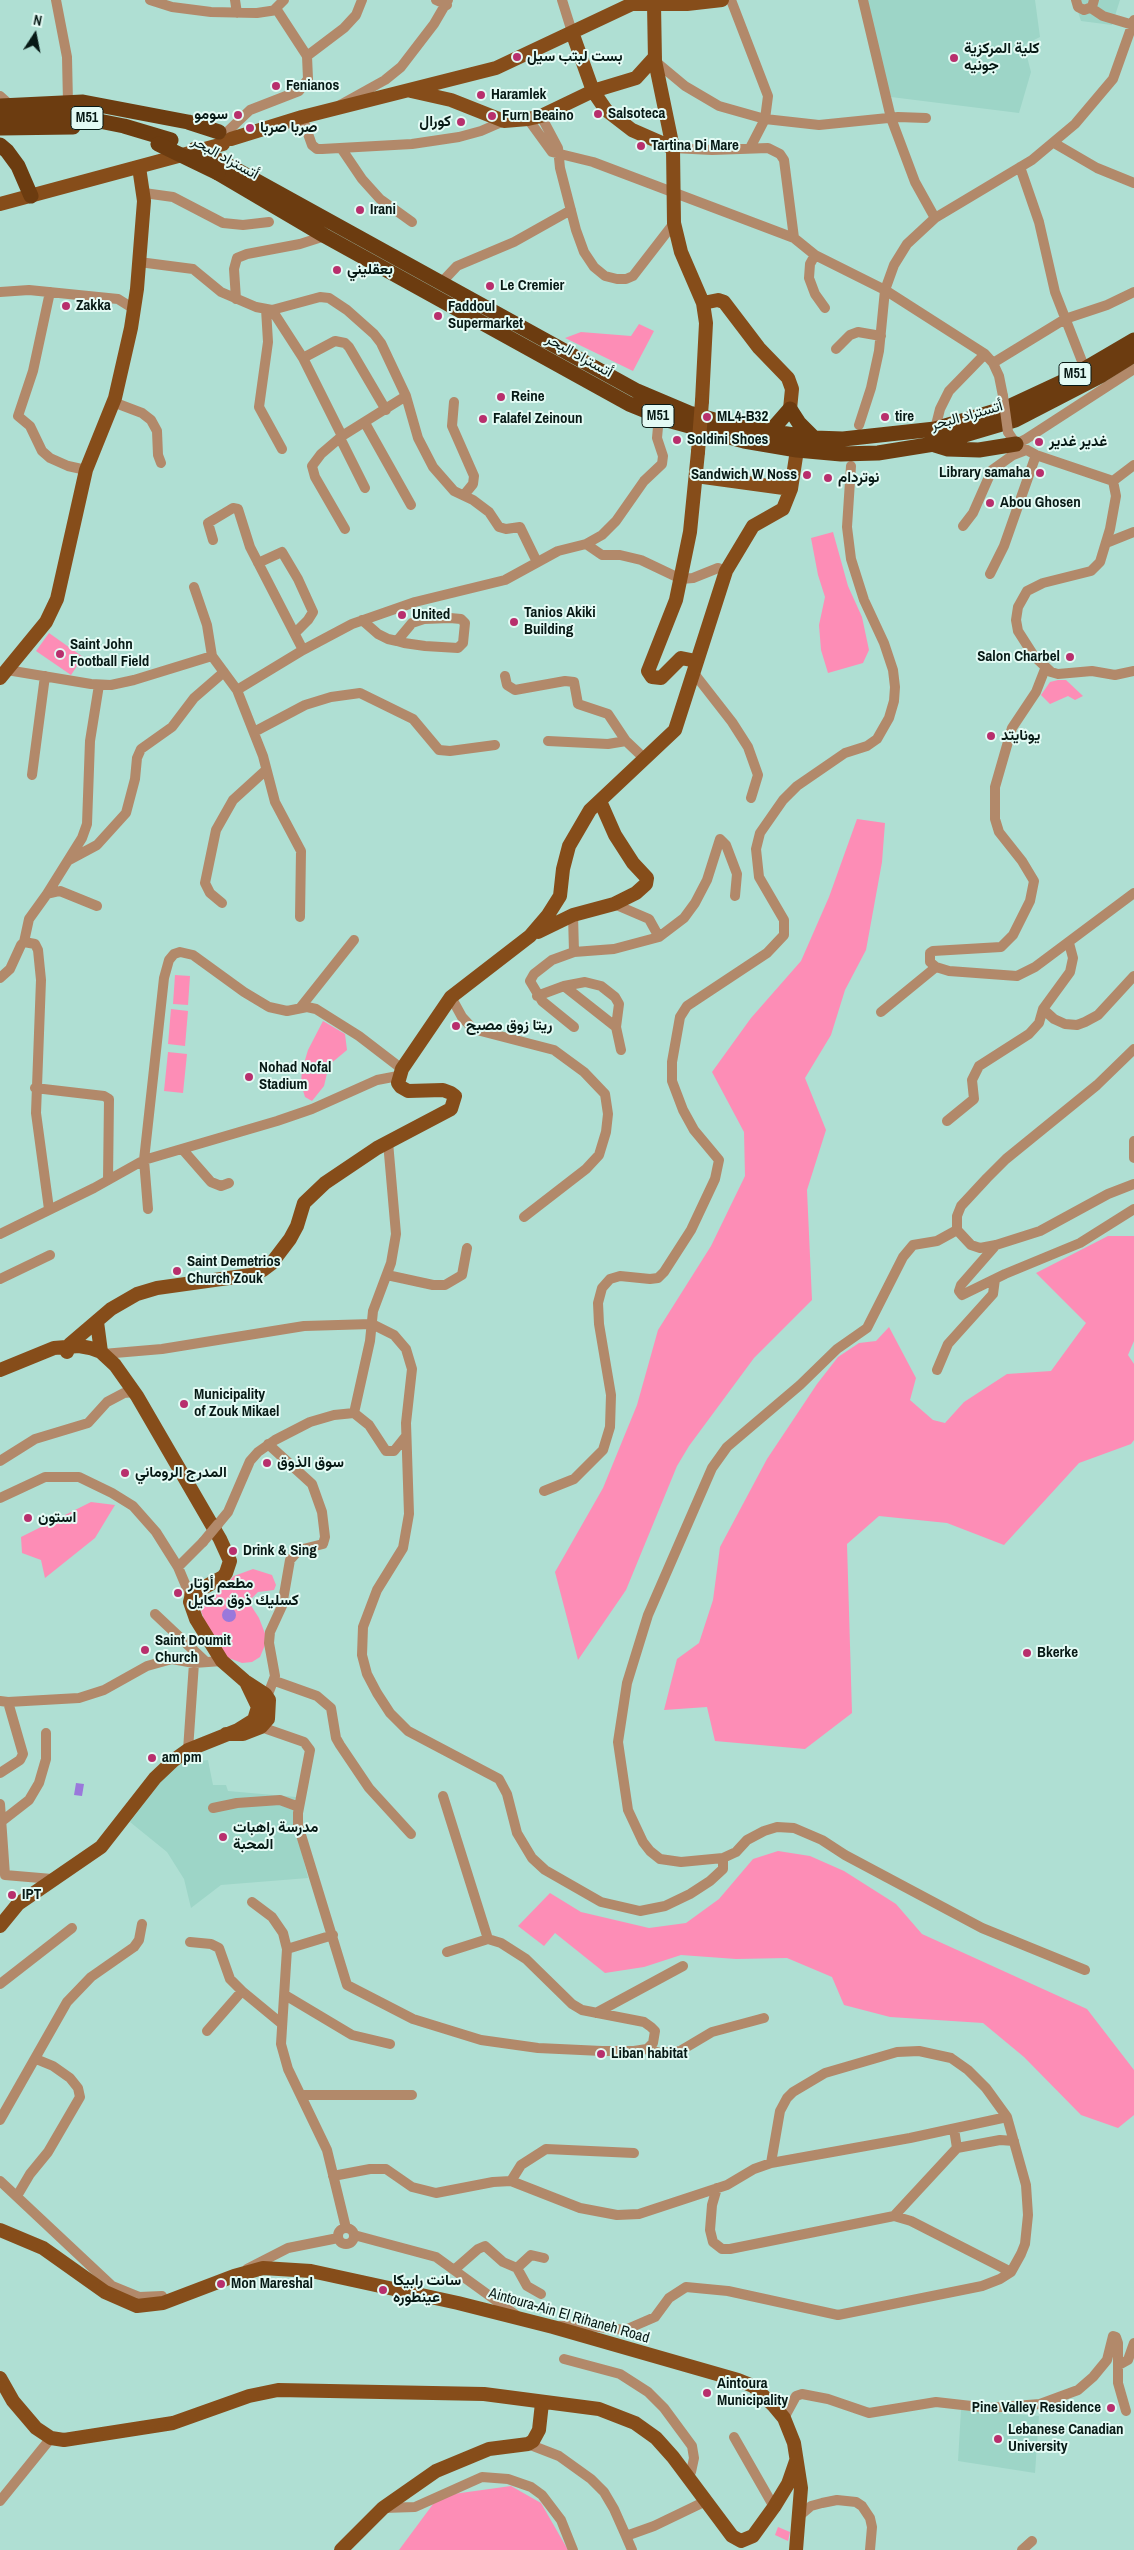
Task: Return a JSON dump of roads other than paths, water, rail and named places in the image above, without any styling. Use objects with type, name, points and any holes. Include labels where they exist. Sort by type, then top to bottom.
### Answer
[{"type":"highway","points":[[3,102],[83,102],[188,122],[224,136]]},
{"type":"highway","name":"أتستراد البحر","points":[[0,116],[47,114],[79,116],[124,126],[165,142],[222,169],[442,283],[589,365],[668,404],[709,419],[769,433],[814,438],[934,437],[996,412],[1085,369],[1134,340]]},
{"type":"highway","name":"أتستراد البحر","points":[[0,128],[55,125],[88,128],[165,142]]},
{"type":"highway","points":[[0,145],[18,166],[30,196]]},
{"type":"highway","name":"أتستراد البحر","points":[[222,169],[325,236],[630,404],[659,416],[726,437],[797,450],[842,454],[878,453],[934,437],[1015,420],[1095,379],[1134,355]]},
{"type":"highway","points":[[769,433],[790,409],[799,423],[814,438]]},
{"type":"highway","points":[[934,437],[948,449],[979,450],[1021,445]]},
{"type":"main road","points":[[0,204],[201,149],[224,136],[496,68],[636,2],[722,0]]},
{"type":"main road","points":[[653,2],[655,59],[673,148],[676,193],[674,223],[681,252],[703,303],[706,323],[696,476],[681,579],[669,622],[648,671],[652,677],[661,678],[681,658],[695,667]]},
{"type":"main road","points":[[572,32],[593,91],[606,110],[622,124],[643,136],[673,148]]},
{"type":"main road","points":[[406,90],[451,100],[504,121],[534,118],[593,91],[636,78],[655,59]]},
{"type":"main road","points":[[447,81],[445,89],[451,100]]},
{"type":"main road","points":[[4,674],[46,622],[57,599],[86,470],[113,402],[137,289],[144,194],[139,167]]},
{"type":"main road","points":[[703,303],[718,300],[724,302],[759,348],[788,378],[792,389],[790,409]]},
{"type":"main road","points":[[530,936],[558,900],[569,846],[590,810],[675,730],[726,571],[750,530],[780,511],[790,489],[797,450]]},
{"type":"main road","points":[[696,476],[790,489]]},
{"type":"main road","points":[[64,1349],[70,1337],[100,1319],[124,1300],[146,1290],[250,1275],[263,1270],[271,1264],[290,1239],[307,1199],[340,1171],[388,1142],[451,1109],[455,1096],[451,1093],[443,1090],[408,1091],[398,1082],[400,1073],[451,997],[530,936],[573,915],[614,904],[639,891],[646,884],[647,878],[633,863],[615,835],[600,801]]},
{"type":"main road","points":[[100,1319],[102,1353]]},
{"type":"main road","points":[[0,1370],[46,1352],[79,1346],[102,1353],[134,1392],[220,1538],[230,1561],[226,1573],[222,1577],[198,1589],[191,1598],[196,1619],[222,1661],[245,1682],[266,1696],[269,1700],[270,1712],[258,1724],[243,1734],[226,1734],[188,1750],[155,1778],[100,1846],[18,1904],[0,1926]]},
{"type":"main road","points":[[64,1349],[99,1358],[115,1369]]},
{"type":"main road","points":[[245,1682],[258,1707],[258,1724]]},
{"type":"main road","name":"Aintoura-Ain El Rihaneh Road","points":[[0,2230],[36,2247],[104,2297],[136,2308],[159,2310],[183,2302],[202,2290],[234,2276],[263,2268],[335,2275],[553,2327],[738,2380],[752,2386],[784,2418],[797,2456],[801,2488],[797,2518],[796,2550]]},
{"type":"main road","points":[[1,2381],[24,2417],[51,2438],[76,2440],[173,2423],[249,2396],[278,2390],[477,2393],[599,2409],[635,2423],[665,2447],[739,2546],[753,2536],[774,2507],[788,2484],[797,2456]]},
{"type":"main road","points":[[341,2550],[383,2508],[436,2470],[489,2449],[528,2444],[539,2430],[542,2403]]},
{"type":"street","points":[[56,0],[67,57],[68,103]]},
{"type":"street","points":[[150,0],[180,8],[237,13],[257,13],[275,9],[284,0]]},
{"type":"street","points":[[235,0],[237,13]]},
{"type":"street","points":[[307,56],[344,28],[356,15],[362,0]]},
{"type":"street","points":[[336,108],[385,80],[401,67],[418,47],[447,3],[436,0]]},
{"type":"street","points":[[562,0],[572,32]]},
{"type":"street","points":[[731,0],[768,96],[765,119],[750,148]]},
{"type":"street","points":[[863,0],[891,118],[915,182],[935,218]]},
{"type":"street","points":[[858,425],[871,388],[881,336],[885,290],[894,266],[907,244],[935,218],[1020,167],[1054,143],[1075,124],[1109,86],[1119,66],[1133,22],[1103,16],[1093,4],[1081,9],[1076,0]]},
{"type":"street","points":[[224,136],[250,110],[299,91],[308,79],[307,56],[279,11],[275,9]]},
{"type":"street","points":[[655,59],[685,86],[719,106],[765,119],[819,125],[891,118],[926,118]]},
{"type":"street","points":[[302,117],[308,138],[317,149],[412,144],[459,137],[481,131],[504,121]]},
{"type":"street","points":[[534,118],[550,151],[582,159],[794,238],[815,255],[885,290],[985,354],[993,362],[999,376],[1003,396],[1021,445],[1025,479],[1004,546],[990,574]]},
{"type":"street","points":[[1054,143],[1098,168],[1134,183]]},
{"type":"street","points":[[341,148],[362,179],[380,199],[412,222]]},
{"type":"street","points":[[673,148],[712,150],[750,148],[774,150],[784,160],[794,238]]},
{"type":"street","points":[[558,154],[581,244],[588,260],[605,276],[626,279],[640,270],[674,223]]},
{"type":"street","points":[[1020,167],[1040,222],[1055,292],[1085,369]]},
{"type":"street","points":[[144,194],[172,197],[209,217],[227,224],[269,222]]},
{"type":"street","points":[[442,283],[458,266],[514,242],[571,210]]},
{"type":"street","points":[[782,233],[792,223]]},
{"type":"street","points":[[236,299],[234,269],[237,258],[247,254],[300,244],[325,236]]},
{"type":"street","points":[[815,255],[810,264],[810,278],[815,294],[825,308]]},
{"type":"street","points":[[139,262],[193,269],[221,292],[236,299],[269,309],[320,297],[336,302],[374,334],[406,396],[413,425],[427,458],[447,485],[489,512],[502,529],[520,527],[537,562]]},
{"type":"street","points":[[118,299],[137,289]]},
{"type":"street","points":[[0,292],[50,292],[118,299],[134,309]]},
{"type":"street","points":[[50,292],[33,371],[18,416],[30,426],[42,451],[50,458],[68,466],[86,470]]},
{"type":"street","points":[[993,362],[1065,319],[1107,305],[1134,292]]},
{"type":"street","points":[[269,309],[303,358],[365,488]]},
{"type":"street","points":[[269,309],[268,342],[259,407],[282,448]]},
{"type":"street","points":[[836,349],[850,335],[858,332],[881,336]]},
{"type":"street","points":[[303,358],[335,341],[344,343],[350,347],[386,410]]},
{"type":"street","points":[[934,437],[940,409],[949,391],[985,354]]},
{"type":"street","points":[[964,526],[973,513],[992,470],[1013,455],[1026,439],[1134,369]]},
{"type":"street","points":[[344,529],[315,477],[312,466],[321,454],[341,437],[406,396]]},
{"type":"street","points":[[113,402],[142,413],[151,420],[158,435],[158,455],[161,463]]},
{"type":"street","points":[[454,402],[452,426],[474,476],[472,484],[464,495]]},
{"type":"street","points":[[237,690],[303,650],[362,620],[415,602],[488,586],[505,580],[558,551],[586,544],[608,529],[644,481],[662,464],[663,456],[657,438],[659,416]]},
{"type":"street","points":[[365,423],[411,505]]},
{"type":"street","points":[[1021,445],[1113,481]]},
{"type":"street","points":[[1113,481],[1134,465]]},
{"type":"street","points":[[544,1491],[574,1479],[603,1450],[607,1436],[611,1395],[599,1324],[598,1303],[602,1288],[610,1279],[620,1276],[658,1278],[664,1272],[691,1230],[715,1180],[719,1160],[694,1130],[682,1110],[672,1081],[672,1062],[680,1017],[687,1006],[767,953],[775,947],[784,935],[784,920],[759,877],[756,849],[760,833],[778,807],[796,786],[846,753],[867,746],[877,739],[883,730],[894,701],[896,687],[893,670],[884,643],[864,600],[851,559],[847,528],[851,466]]},
{"type":"street","points":[[1113,481],[1116,496],[1100,562],[1091,572],[1035,586],[1027,591],[1018,607],[1016,620],[1018,631],[1026,646],[1045,669],[1058,674],[1092,671],[1115,675],[1134,672]]},
{"type":"street","points":[[213,540],[208,524],[236,507],[250,547],[303,650]]},
{"type":"street","points":[[1106,543],[1134,532]]},
{"type":"street","points":[[586,544],[602,555],[620,555],[641,560],[681,579],[693,578],[718,568],[726,571]]},
{"type":"street","points":[[258,563],[282,552],[298,579],[313,612],[308,620],[294,633]]},
{"type":"street","points":[[194,587],[207,625],[212,656],[237,690],[254,732],[275,802],[301,851],[300,917]]},
{"type":"street","points":[[362,620],[378,634],[396,641],[425,646],[458,648],[463,643],[465,623],[461,619],[424,619],[412,623],[396,641]]},
{"type":"street","points":[[4,674],[45,676],[99,684],[128,682],[212,656]]},
{"type":"street","points":[[695,667],[748,747],[758,775],[751,798]]},
{"type":"street","points":[[1045,669],[1036,692],[1012,728],[995,787],[995,819],[999,832],[1022,861],[1034,881],[1030,901],[1013,934],[1001,947],[933,951],[930,953],[930,962],[936,967],[995,976],[1017,976],[1035,967],[1069,943],[1134,893]]},
{"type":"street","points":[[69,860],[97,845],[126,813],[135,779],[137,758],[141,749],[172,727],[194,698],[224,672]]},
{"type":"street","points":[[32,775],[45,676]]},
{"type":"street","points":[[505,676],[507,685],[516,690],[565,681],[574,682],[578,704],[608,714],[626,741],[645,759]]},
{"type":"street","points":[[0,978],[10,969],[24,942],[29,919],[48,894],[69,860],[87,824],[90,741],[99,684]]},
{"type":"street","points":[[254,732],[305,705],[331,697],[360,693],[413,719],[439,750],[450,751],[495,745]]},
{"type":"street","points":[[548,741],[608,744],[626,741]]},
{"type":"street","points":[[222,903],[210,893],[204,883],[214,835],[233,800],[266,770]]},
{"type":"street","points":[[574,1027],[537,996],[530,977],[552,960],[574,952],[614,949],[660,937],[684,918],[696,903],[707,880],[720,839],[726,845],[737,874],[735,896]]},
{"type":"street","points":[[48,894],[60,891],[97,906]]},
{"type":"street","points":[[614,904],[649,919],[660,937]]},
{"type":"street","points":[[573,915],[574,952]]},
{"type":"street","points":[[300,1008],[354,940]]},
{"type":"street","points":[[24,942],[35,944],[38,950],[41,970],[35,1088],[37,1133],[49,1209]]},
{"type":"street","points":[[947,1121],[974,1099],[972,1080],[979,1066],[1029,1034],[1040,1022],[1043,1009],[1070,972],[1073,958],[1069,943]]},
{"type":"street","points":[[148,1210],[144,1160],[164,978],[168,960],[174,954],[180,952],[193,955],[244,992],[269,1006],[287,1011],[307,1007],[324,1014],[359,1036],[400,1073]]},
{"type":"street","points":[[881,1012],[936,967]]},
{"type":"street","points":[[1043,1009],[1054,1019],[1076,1026],[1098,1015],[1134,976]]},
{"type":"street","points":[[537,996],[564,986],[593,982],[615,997],[619,1004],[616,1027],[621,1050]]},
{"type":"street","points":[[564,986],[616,1027]]},
{"type":"street","points":[[451,997],[462,1016],[473,1029],[554,1050],[584,1072],[605,1094],[607,1123],[599,1155],[586,1169],[524,1217]]},
{"type":"street","points":[[1134,1049],[1097,1085],[1006,1159],[987,1178],[961,1206],[957,1216],[957,1230],[971,1245],[980,1248],[996,1245],[1040,1231],[1108,1194],[1134,1184]]},
{"type":"street","points":[[0,1234],[144,1160],[277,1121],[312,1109],[377,1080],[400,1073]]},
{"type":"street","points":[[35,1088],[104,1096],[109,1099],[108,1180]]},
{"type":"street","points":[[1134,1141],[1134,1158]]},
{"type":"street","points":[[354,1413],[370,1340],[373,1311],[394,1252],[397,1227],[388,1142]]},
{"type":"street","points":[[182,1150],[211,1182],[221,1186],[228,1183]]},
{"type":"street","points":[[996,1245],[968,1274],[959,1291],[964,1295],[995,1279],[1080,1243],[1134,1209]]},
{"type":"street","points":[[957,1230],[937,1241],[913,1245],[903,1257],[867,1328],[837,1349],[800,1385],[718,1457],[648,1615],[627,1683],[618,1742],[628,1810],[643,1842],[660,1859],[681,1862],[723,1858],[736,1852],[748,1840],[764,1831],[777,1827],[794,1828],[822,1840],[845,1856],[982,1928],[1085,1970]]},
{"type":"street","points":[[387,1275],[433,1285],[445,1285],[462,1275],[467,1248]]},
{"type":"street","points":[[0,1279],[50,1255]]},
{"type":"street","points":[[937,1370],[948,1344],[993,1294],[995,1279]]},
{"type":"street","points":[[102,1353],[162,1350],[304,1326],[372,1324],[394,1335],[406,1349],[411,1362],[406,1436],[409,1514],[403,1548],[369,1606],[361,1640],[362,1655],[367,1674],[390,1713],[408,1731],[499,1779],[507,1794],[517,1833],[532,1858],[544,1870],[601,1902],[640,1911],[665,1906],[690,1894],[710,1881],[723,1869],[723,1858]]},
{"type":"street","points":[[115,1369],[124,1353]]},
{"type":"street","points":[[0,1461],[35,1439],[88,1423],[94,1419],[108,1402],[124,1394],[134,1392]]},
{"type":"street","points":[[178,1567],[203,1542],[228,1512],[237,1496],[250,1461],[268,1444],[310,1422],[334,1415],[354,1413],[368,1425],[386,1452],[394,1451],[406,1436]]},
{"type":"street","points":[[266,1696],[275,1681],[269,1639],[282,1606],[290,1560],[299,1550],[323,1544],[325,1537],[322,1512],[312,1484],[268,1444]]},
{"type":"street","points":[[0,1498],[45,1477],[79,1477],[112,1493],[133,1506],[156,1532],[178,1567],[191,1598]]},
{"type":"street","points":[[155,1614],[206,1662]]},
{"type":"street","points":[[0,1772],[20,1760],[23,1754],[4,1701],[79,1698],[104,1690],[147,1666],[172,1659],[194,1662],[222,1661]]},
{"type":"street","points":[[188,1750],[194,1662]]},
{"type":"street","points":[[275,1681],[317,1696],[331,1708],[336,1738],[340,1745],[369,1788],[411,1834]]},
{"type":"street","points":[[258,1724],[304,1742],[310,1750],[299,1807],[298,1825],[347,1985],[413,2019],[455,2033],[507,2044],[602,2051],[647,2049],[660,2053],[680,2051],[712,2032],[764,2018]]},
{"type":"street","points":[[2,1820],[29,1800],[39,1783],[46,1759],[46,1733]]},
{"type":"street","points":[[443,1796],[488,1939]]},
{"type":"street","points":[[213,1808],[237,1803],[280,1800],[299,1807]]},
{"type":"street","points":[[0,1804],[2,1820],[2,1876],[52,1880]]},
{"type":"street","points":[[252,1902],[272,1918],[283,1933],[287,1949],[282,2024],[283,2057],[327,2150],[350,2231]]},
{"type":"street","points":[[0,2120],[67,2002],[91,1977],[134,1947],[139,1940],[142,1924]]},
{"type":"street","points":[[0,1984],[72,1928]]},
{"type":"street","points":[[287,1949],[333,1935]]},
{"type":"street","points":[[447,1952],[488,1939],[501,1943],[526,1959],[572,2004],[582,2010],[644,2022],[651,2026],[655,2031],[655,2037],[653,2043],[647,2049]]},
{"type":"street","points":[[190,1942],[212,1944],[219,1948],[230,1979],[282,2024]]},
{"type":"street","points":[[596,2013],[683,1966]]},
{"type":"street","points":[[207,2031],[242,1991]]},
{"type":"street","points":[[285,1995],[352,2035],[390,2044]]},
{"type":"street","points":[[553,2327],[580,2325],[625,2330],[654,2317],[669,2298],[686,2287],[728,2291],[838,2315],[982,2286],[1000,2279],[1011,2272],[1025,2244],[1028,2208],[1026,2185],[1007,2117],[986,2088],[968,2070],[951,2058],[918,2051],[897,2052],[825,2073],[794,2092],[782,2104],[771,2163]]},
{"type":"street","points":[[17,2196],[30,2174],[48,2152],[80,2097],[78,2088],[70,2078],[53,2066],[36,2059]]},
{"type":"street","points":[[301,2095],[412,2095]]},
{"type":"street","points":[[333,2176],[370,2169],[386,2169],[412,2187],[436,2193],[493,2182],[511,2181],[580,2208],[617,2215],[639,2214],[717,2188],[771,2163],[954,2129],[1007,2117]]},
{"type":"street","points":[[954,2129],[958,2148]]},
{"type":"street","points":[[894,2216],[958,2148],[1000,2140],[1014,2141]]},
{"type":"street","points":[[511,2181],[522,2166],[546,2149],[634,2153]]},
{"type":"street","points":[[0,2180],[101,2277],[120,2290],[139,2297],[151,2298],[192,2288],[202,2290]]},
{"type":"street","points":[[717,2188],[712,2205],[710,2230],[713,2242],[722,2249],[730,2249],[894,2216],[911,2221],[1011,2272]]},
{"type":"street","points":[[908,2200],[907,2212],[911,2221]]},
{"type":"street","points":[[234,2276],[288,2248],[338,2238],[339,2232],[350,2231],[428,2253],[523,2320]]},
{"type":"street","points":[[454,2270],[481,2246],[488,2248],[503,2262],[517,2268],[527,2286],[541,2294]]},
{"type":"street","points":[[517,2268],[531,2255],[544,2258]]},
{"type":"street","points":[[784,2418],[796,2396],[802,2394],[828,2399],[869,2413],[930,2403],[989,2408],[1040,2404],[1078,2390],[1093,2377],[1107,2360],[1112,2336],[1116,2337],[1118,2343],[1118,2383],[1126,2411]]},
{"type":"street","points":[[1119,2365],[1128,2360],[1134,2343]]},
{"type":"street","points":[[564,2359],[620,2374],[648,2392],[659,2402],[676,2421],[692,2446],[694,2458],[692,2472],[687,2476]]},
{"type":"street","points":[[734,2437],[774,2507]]},
{"type":"street","points":[[0,2501],[51,2438]]},
{"type":"street","points":[[528,2444],[558,2456],[591,2479],[611,2504],[632,2550]]},
{"type":"street","points":[[383,2508],[415,2507],[482,2477],[508,2479],[530,2487],[542,2496],[561,2520],[573,2550]]},
{"type":"street","points":[[797,2518],[811,2506],[822,2502],[837,2500],[856,2502],[862,2506],[870,2518],[872,2527],[870,2550]]},
{"type":"street","points":[[626,2536],[654,2526],[706,2502]]},
{"type":"street","points":[[1022,2550],[1032,2541]]},
{"type":"place","name":"بست لبتب سيل","points":[[517,57]]},
{"type":"place","name":"كلية المركزية جونيه","points":[[954,58]]},
{"type":"place","name":"Fenianos","points":[[276,86]]},
{"type":"place","name":"Haramlek","points":[[481,95]]},
{"type":"place","name":"Salsoteca","points":[[598,114]]},
{"type":"place","name":"سومو","points":[[238,115]]},
{"type":"place","name":"Furn Beaino","points":[[492,116]]},
{"type":"place","name":"كورال","points":[[461,122]]},
{"type":"place","name":"صربا صربا","points":[[250,128]]},
{"type":"place","name":"Tartina Di Mare","points":[[641,146]]},
{"type":"place","name":"Irani","points":[[360,210]]},
{"type":"place","name":"بعقليني","points":[[337,270]]},
{"type":"place","name":"Le Cremier","points":[[490,286]]},
{"type":"place","name":"Zakka","points":[[66,306]]},
{"type":"place","name":"Faddoul Supermarket","points":[[438,316]]},
{"type":"place","name":"Reine","points":[[501,397]]},
{"type":"place","name":"ML4-B32","points":[[707,417]]},
{"type":"place","name":"tire","points":[[885,417]]},
{"type":"place","name":"Falafel Zeinoun","points":[[483,419]]},
{"type":"place","name":"Soldini Shoes","points":[[677,440]]},
{"type":"place","name":"غدير غدير","points":[[1039,442]]},
{"type":"place","name":"Library samaha","points":[[1040,473]]},
{"type":"place","name":"Sandwich W Noss","points":[[807,475]]},
{"type":"place","name":"نوتردام","points":[[828,478]]},
{"type":"place","name":"Abou Ghosen","points":[[990,503]]},
{"type":"place","name":"United","points":[[402,615]]},
{"type":"place","name":"Tanios Akiki Building","points":[[514,622]]},
{"type":"place","name":"Saint John Football Field","points":[[60,654]]},
{"type":"place","name":"Salon Charbel","points":[[1070,657]]},
{"type":"place","name":"يونايتد","points":[[991,736]]},
{"type":"place","name":"ريتا زوق مصبح","points":[[456,1026]]},
{"type":"place","name":"Nohad Nofal Stadium","points":[[249,1077]]},
{"type":"place","name":"Saint Demetrios Church Zouk","points":[[177,1271]]},
{"type":"place","name":"Municipality of Zouk Mikael","points":[[184,1404]]},
{"type":"place","name":"سوق الذوق","points":[[267,1463]]},
{"type":"place","name":"المدرج الروماني","points":[[125,1473]]},
{"type":"place","name":"استون","points":[[28,1518]]},
{"type":"place","name":"Drink & Sing","points":[[233,1551]]},
{"type":"place","name":"مطعم أوتار كسليك ذوق مكايل","points":[[178,1593]]},
{"type":"place","name":"Saint Doumit Church","points":[[145,1650]]},
{"type":"place","name":"Bkerke","points":[[1027,1653]]},
{"type":"place","name":"am pm","points":[[152,1758]]},
{"type":"place","name":"مدرسة راهبات المحبة","points":[[223,1837]]},
{"type":"place","name":"IPT","points":[[12,1895]]},
{"type":"place","name":"Liban habitat","points":[[601,2054]]},
{"type":"place","name":"Mon Mareshal","points":[[221,2284]]},
{"type":"place","name":"سانت رابيكا عينطوره","points":[[383,2290]]},
{"type":"place","name":"Aintoura Municipality","points":[[707,2393]]},
{"type":"place","name":"Pine Valley Residence","points":[[1111,2408]]},
{"type":"place","name":"Lebanese Canadian University","points":[[998,2439]]}]
